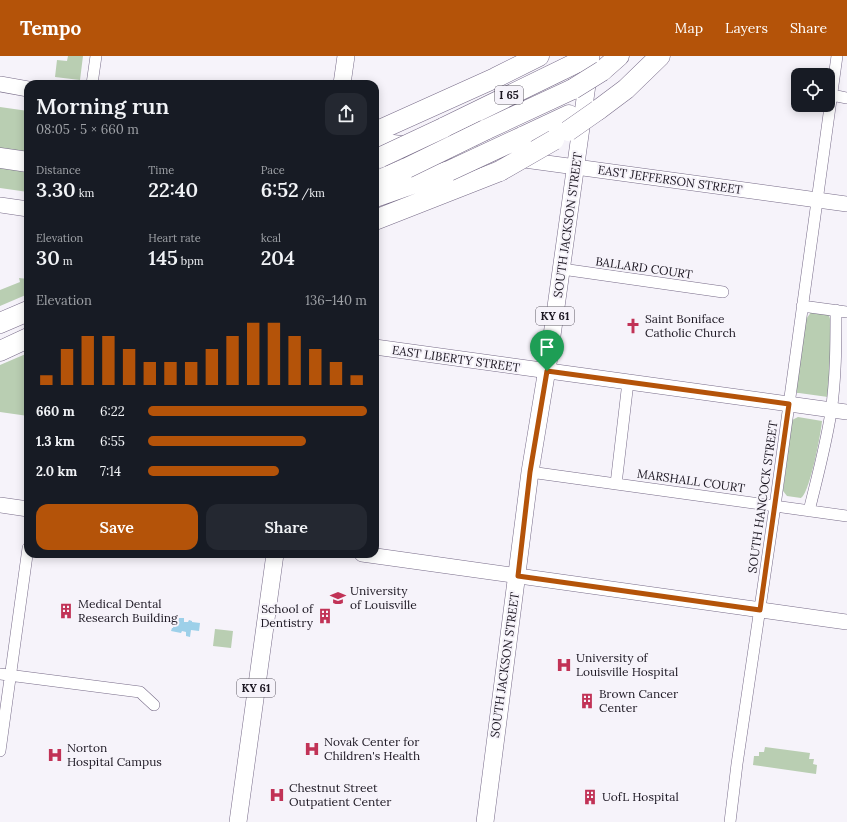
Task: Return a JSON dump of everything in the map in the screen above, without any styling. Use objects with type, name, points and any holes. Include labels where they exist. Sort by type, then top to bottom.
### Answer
[{"type":"highway","points":[[379,130],[495,78],[539,56]]},
{"type":"highway","name":"I 65","points":[[379,151],[443,128],[589,62],[619,56]]},
{"type":"highway","points":[[379,218],[500,171],[564,129],[598,103],[654,56]]},
{"type":"highway","points":[[598,103],[626,89],[660,56]]},
{"type":"highway","name":"I 65","points":[[379,180],[573,89],[589,62]]},
{"type":"highway","points":[[379,196],[448,171],[522,137],[564,129]]},
{"type":"highway","points":[[0,158],[24,161]]},
{"type":"highway","points":[[0,323],[24,313]]},
{"type":"highway","points":[[0,351],[24,340]]},
{"type":"main road","points":[[343,80],[346,56]]},
{"type":"main road","name":"SOUTH JACKSON STREET","points":[[485,822],[518,576],[530,472],[562,269],[589,62]]},
{"type":"main road","name":"KY 61","points":[[238,822],[273,558]]},
{"type":"street","points":[[93,80],[96,56]]},
{"type":"street","name":"SOUTH HANCOCK STREET","points":[[835,72],[837,56]]},
{"type":"street","points":[[0,84],[24,88]]},
{"type":"street","points":[[835,96],[847,98]]},
{"type":"street","name":"SOUTH HANCOCK STREET","points":[[730,822],[830,112]]},
{"type":"street","name":"EAST JEFFERSON STREET","points":[[379,152],[576,167],[847,204]]},
{"type":"street","points":[[0,205],[24,208]]},
{"type":"street","name":"BALLARD COURT","points":[[562,269],[724,292]]},
{"type":"street","points":[[802,306],[842,311],[832,410],[826,445],[809,511]]},
{"type":"street","name":"EAST LIBERTY STREET","points":[[379,349],[847,412]]},
{"type":"street","points":[[616,484],[628,382]]},
{"type":"street","name":"MARSHALL COURT","points":[[530,472],[847,516]]},
{"type":"street","points":[[0,505],[24,508]]},
{"type":"street","points":[[379,556],[847,622]]},
{"type":"street","points":[[0,751],[5,674],[26,558]]},
{"type":"street","points":[[5,674],[140,692],[154,705]]},
{"type":"green space","points":[[68,56],[83,56],[80,80],[55,77],[57,60],[67,61]]},
{"type":"green space","points":[[0,107],[24,110],[24,154],[0,150]]},
{"type":"green space","points":[[0,167],[24,170],[24,191],[0,188]]},
{"type":"green space","points":[[19,278],[24,279],[24,296],[0,306],[0,290],[20,282]]},
{"type":"green space","points":[[812,311],[828,314],[830,319],[831,353],[828,397],[797,393],[796,389],[806,319]]},
{"type":"green space","points":[[24,355],[24,415],[0,412],[0,365]]},
{"type":"green space","points":[[798,417],[822,421],[808,486],[801,498],[787,496],[783,491],[792,420]]},
{"type":"green space","points":[[215,629],[233,631],[231,648],[213,646]]},
{"type":"green space","points":[[765,747],[810,753],[809,759],[814,759],[813,764],[817,765],[816,774],[753,765],[754,756],[759,756],[759,752],[764,752]]},
{"type":"water","points":[[179,618],[184,618],[184,622],[188,622],[189,620],[200,623],[199,631],[191,630],[190,637],[186,636],[186,632],[182,631],[181,633],[171,631],[174,622],[178,622]]},
{"type":"place","name":"Saint Boniface Catholic Church","points":[[633,326]]},
{"type":"place","name":"University of Louisville","points":[[338,598]]},
{"type":"place","name":"Medical Dental Research Building","points":[[66,611]]},
{"type":"place","name":"School of Dentistry","points":[[325,616]]},
{"type":"place","name":"University of Louisville Hospital","points":[[564,665]]},
{"type":"place","name":"Brown Cancer Center","points":[[587,701]]},
{"type":"place","name":"Novak Center for Children's Health","points":[[312,749]]},
{"type":"place","name":"Norton Hospital Campus","points":[[55,755]]},
{"type":"place","name":"Chestnut Street Outpatient Center","points":[[277,795]]},
{"type":"place","name":"UofL Hospital","points":[[590,797]]},
{"type":"route","points":[[547,371],[789,404],[760,610],[518,576],[530,472],[547,371]]}]
